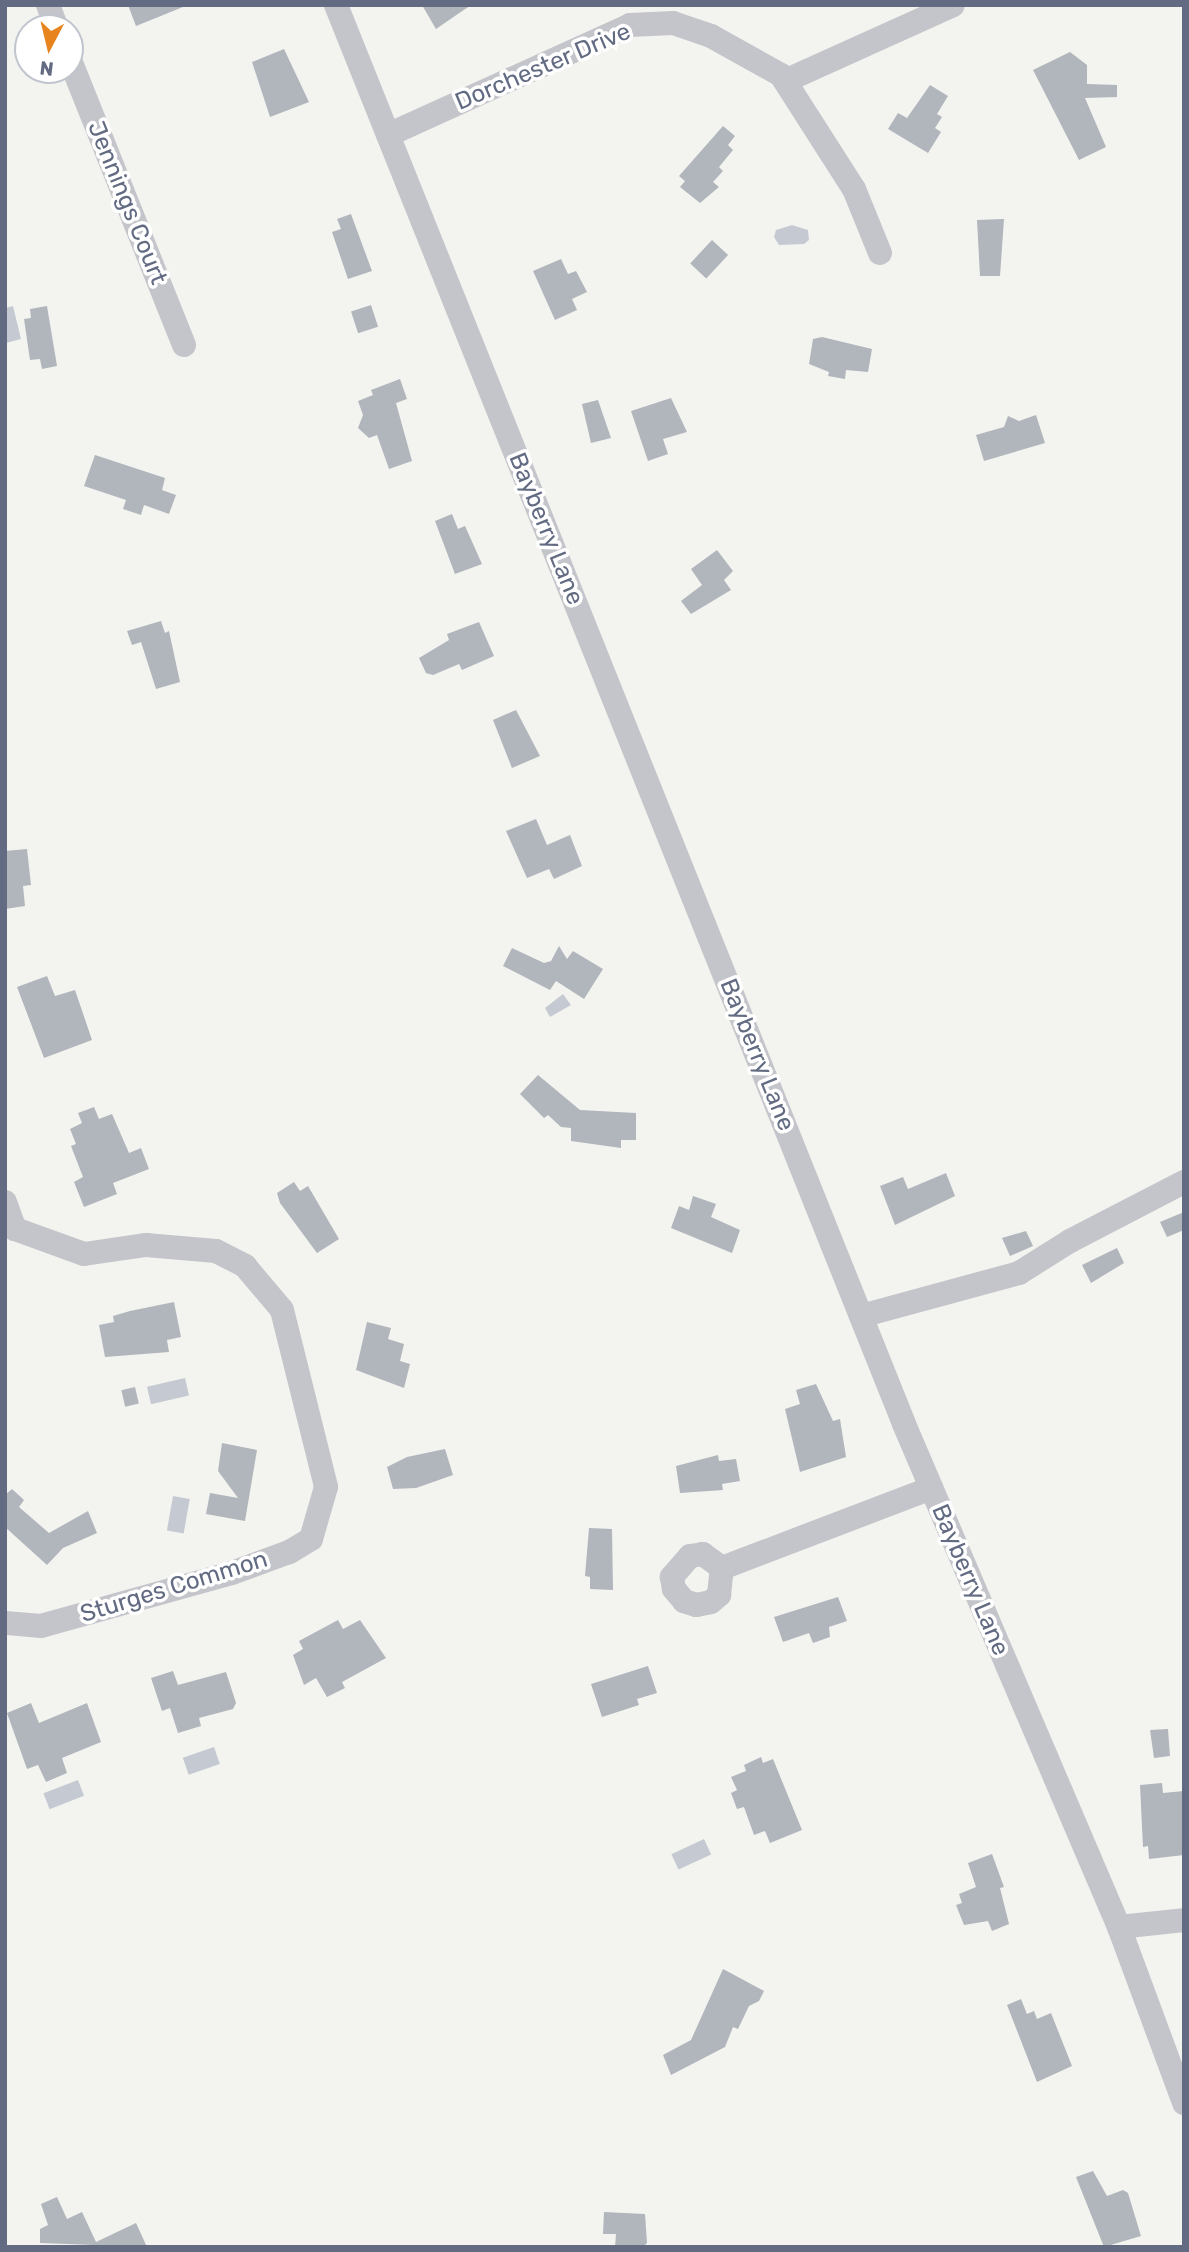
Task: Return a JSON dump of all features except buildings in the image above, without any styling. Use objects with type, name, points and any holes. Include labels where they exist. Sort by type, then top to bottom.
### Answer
[{"type":"street","name":"Bayberry Lane","points":[[336,5],[931,1488],[1119,1927],[1184,2103]]},
{"type":"street","points":[[785,81],[953,5]]},
{"type":"street","name":"Dorchester Drive","points":[[388,135],[630,25],[673,23],[711,36],[785,81],[854,189],[880,253]]},
{"type":"street","name":"Jennings Court","points":[[80,84],[184,345]]},
{"type":"street","points":[[861,1316],[1019,1273],[1070,1241],[1184,1182]]},
{"type":"street","name":"Sturges Common","points":[[5,1202],[10,1234],[84,1254],[146,1245],[216,1251],[246,1266],[282,1310],[326,1487],[311,1539],[289,1552],[232,1573],[41,1626],[5,1623]]},
{"type":"street","points":[[722,1568],[931,1488]]},
{"type":"street","points":[[1119,1927],[1184,1920]]},
{"type":"shaded area","points":[[792,225],[808,230],[809,240],[804,244],[779,245],[774,237],[776,230]]},
{"type":"shaded area","points":[[13,306],[21,339],[6,343],[5,308]]},
{"type":"shaded area","points":[[563,994],[571,1005],[550,1017],[545,1008]]},
{"type":"shaded area","points":[[185,1378],[189,1396],[151,1404],[147,1387]]},
{"type":"shaded area","points":[[173,1496],[190,1499],[184,1533],[167,1530]]},
{"type":"shaded area","points":[[214,1747],[220,1764],[189,1775],[183,1758]]},
{"type":"shaded area","points":[[78,1780],[84,1796],[50,1809],[43,1793]]},
{"type":"shaded area","points":[[704,1839],[711,1854],[679,1870],[671,1854]]}]
